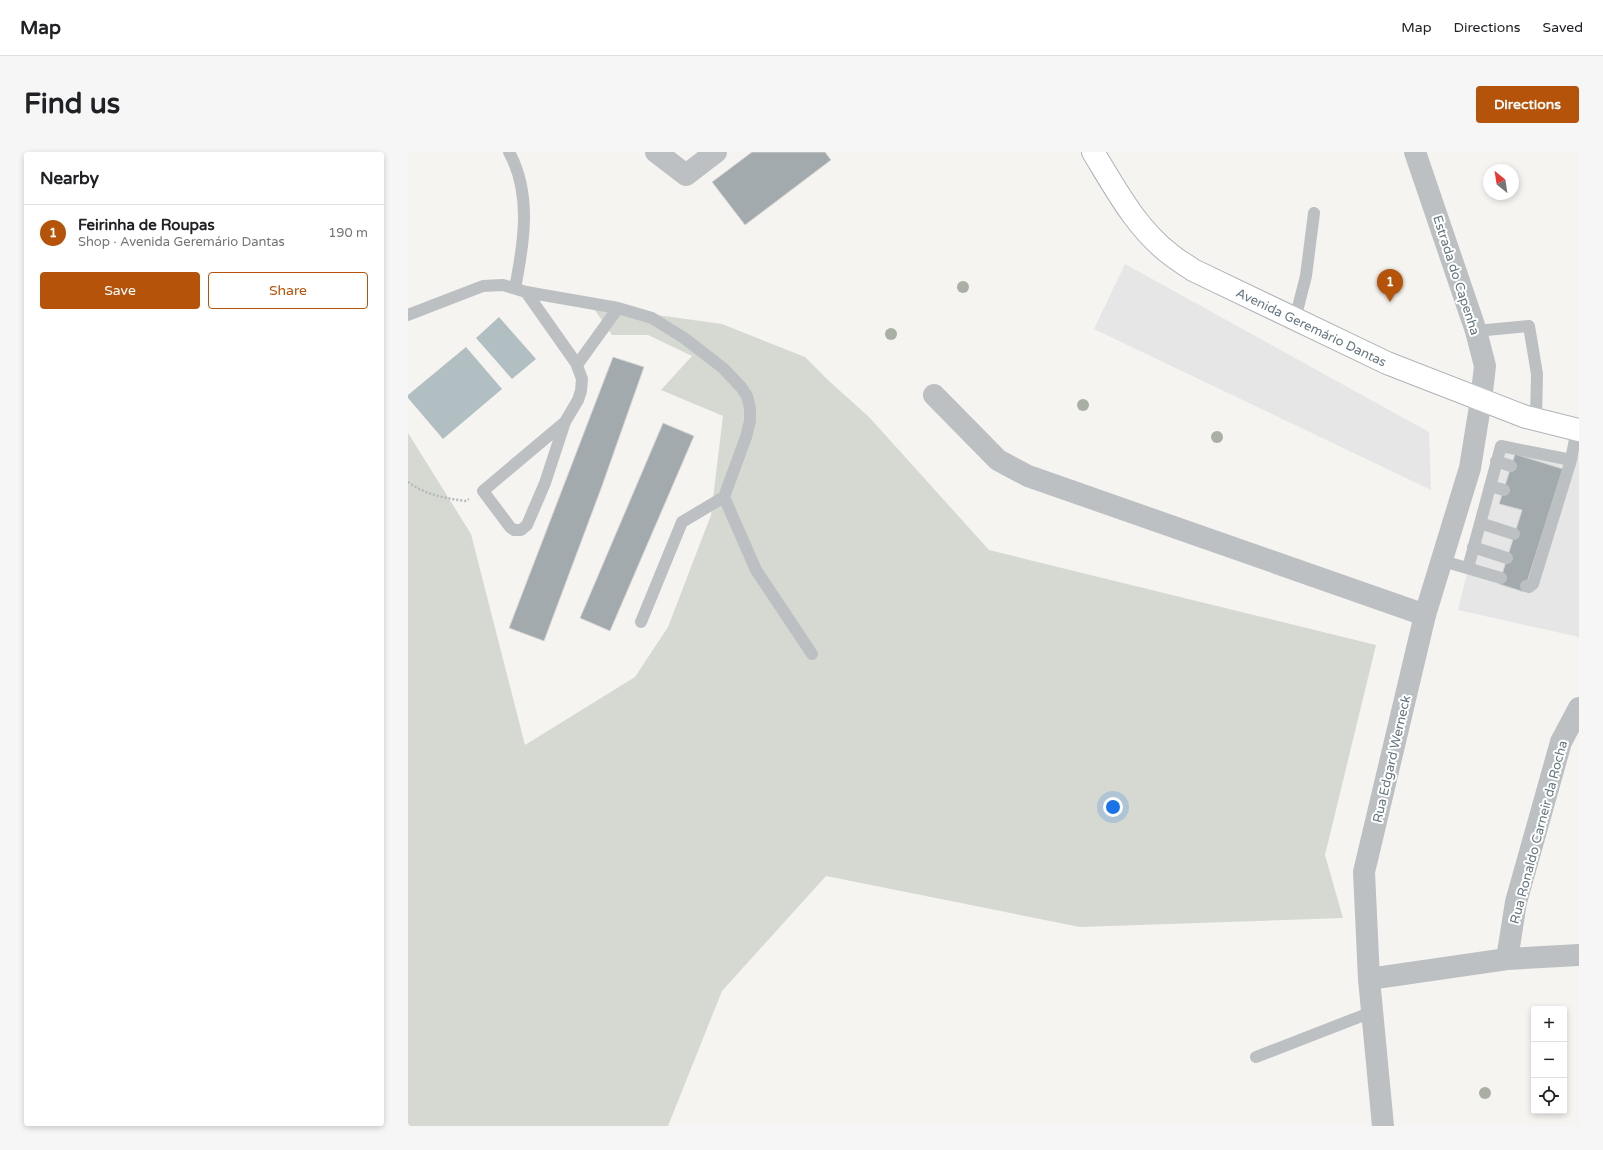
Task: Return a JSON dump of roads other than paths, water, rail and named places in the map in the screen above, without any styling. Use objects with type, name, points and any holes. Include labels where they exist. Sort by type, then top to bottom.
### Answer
[{"type":"main road","name":"Avenida Geremário Dantas","points":[[1093,152],[1135,217],[1170,254],[1193,270],[1387,363],[1481,400],[1536,419],[1578,430]]},
{"type":"street","points":[[656,152],[686,175],[716,152]]},
{"type":"street","name":"Estrada do Capenha","points":[[1415,152],[1476,331],[1485,366],[1481,400]]},
{"type":"street","points":[[934,395],[998,460],[1028,476],[1425,616]]},
{"type":"street","name":"Rua Edgard Werneck","points":[[1382,1125],[1369,979],[1364,872],[1425,616],[1443,561],[1470,468],[1481,400]]},
{"type":"street","name":"Rua Ronaldo Carneir da Rocha","points":[[1507,959],[1516,902],[1560,742],[1579,708]]},
{"type":"street","points":[[1369,979],[1507,959],[1579,955]]},
{"type":"lane","points":[[509,152],[514,162],[522,192],[525,217],[522,254],[514,288]]},
{"type":"lane","points":[[1295,319],[1306,276],[1314,213]]},
{"type":"lane","points":[[408,314],[483,286],[514,288],[618,308],[652,318],[668,327],[723,368],[747,396],[750,408],[750,421],[746,437],[724,497],[682,522],[641,622]]},
{"type":"lane","points":[[514,288],[577,365],[582,378],[582,391],[565,422],[545,483],[525,528],[517,531],[510,527],[483,491],[565,422]]},
{"type":"lane","points":[[577,365],[618,308]]},
{"type":"lane","points":[[1476,331],[1529,326],[1537,374],[1536,419]]},
{"type":"lane","points":[[1526,586],[1529,587],[1533,584],[1535,567],[1542,543],[1561,482],[1570,460],[1578,430]]},
{"type":"lane","points":[[1468,568],[1500,448],[1503,445],[1570,460]]},
{"type":"lane","points":[[1496,461],[1511,466]]},
{"type":"lane","points":[[1490,486],[1504,490]]},
{"type":"lane","points":[[724,497],[756,570],[812,654]]},
{"type":"lane","points":[[1480,523],[1514,534]]},
{"type":"lane","points":[[1473,547],[1507,558]]},
{"type":"lane","points":[[1443,561],[1501,578]]},
{"type":"lane","points":[[1256,1057],[1372,1012]]},
{"type":"place","name":"Feirinha de Roupas","points":[[1390,302]]}]
